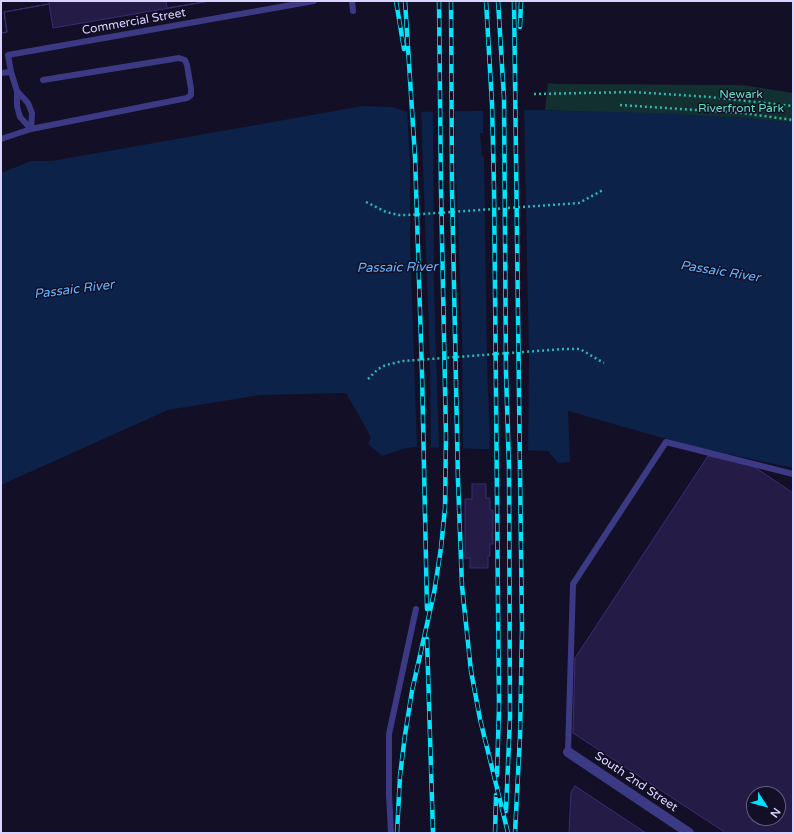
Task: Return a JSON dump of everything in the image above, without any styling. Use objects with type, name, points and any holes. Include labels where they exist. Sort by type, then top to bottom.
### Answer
[{"type":"street","name":"South 2nd Street","points":[[568,752],[689,833]]},
{"type":"lane","name":"Commercial Street","points":[[11,72],[8,55],[314,1]]},
{"type":"lane","points":[[352,1],[353,11]]},
{"type":"lane","points":[[1,139],[31,129],[187,98],[190,95],[191,89],[187,65],[185,60],[180,58],[43,80]]},
{"type":"lane","points":[[1,73],[11,72],[17,91],[17,106],[20,117],[31,129]]},
{"type":"lane","points":[[17,91],[28,103],[32,113],[31,129]]},
{"type":"lane","points":[[568,752],[573,584],[666,442],[793,474]]},
{"type":"lane","points":[[391,833],[389,794],[389,734],[416,609]]},
{"type":"path","points":[[534,94],[633,92],[710,97],[793,106]]},
{"type":"path","points":[[620,105],[742,113],[793,120]]},
{"type":"path","points":[[366,202],[386,212],[408,215],[578,203],[603,190]]},
{"type":"path","points":[[368,379],[378,369],[386,365],[403,361],[564,349],[580,349],[604,363]]},
{"type":"green space","name":"Newark Riverfront Park","points":[[548,83],[742,85],[793,93],[793,123],[545,110]]},
{"type":"water","name":"Passaic River","points":[[363,106],[392,107],[408,112],[537,110],[655,113],[747,118],[793,123],[793,468],[691,446],[568,411],[570,462],[558,463],[548,451],[415,447],[402,449],[382,456],[368,444],[371,437],[346,393],[260,395],[168,410],[1,485],[1,173],[31,161],[52,161]]},
{"type":"pier","points":[[483,108],[524,108],[529,358],[528,452],[490,451],[484,157],[482,156],[480,133],[483,133]]},
{"type":"pier","points":[[407,109],[421,109],[430,363],[431,450],[417,449],[410,238],[410,161]]},
{"type":"pier","points":[[433,109],[455,109],[455,151],[462,329],[463,451],[439,450],[434,285]]},
{"type":"building","points":[[1,1],[49,1],[49,4],[4,12],[7,32],[1,33]]},
{"type":"building","points":[[1,1],[210,1],[53,28],[49,4],[4,12],[7,32],[1,33]]},
{"type":"building","points":[[166,1],[210,1],[167,8]]},
{"type":"building","points":[[708,456],[753,466],[793,493],[793,833],[726,833],[573,733],[575,658]]},
{"type":"building","points":[[472,484],[486,484],[486,498],[490,498],[490,510],[493,510],[493,544],[490,544],[488,568],[470,568],[470,558],[465,558],[465,499],[472,499]]},
{"type":"building","points":[[575,786],[646,833],[569,833],[571,792]]},
{"type":"railway","points":[[396,1],[404,49]]},
{"type":"railway","points":[[405,1],[415,157],[422,373],[427,609]]},
{"type":"railway","points":[[397,833],[400,776],[405,735],[412,691],[434,593],[445,508],[446,437],[439,1]]},
{"type":"railway","points":[[451,1],[452,189],[458,481],[462,586],[471,671],[480,719],[508,833]]},
{"type":"railway","points":[[486,1],[492,104],[494,188],[499,707],[497,775]]},
{"type":"railway","points":[[498,1],[504,98],[506,373],[509,468],[510,717],[506,811]]},
{"type":"railway","points":[[514,1],[522,629],[520,736],[515,833]]},
{"type":"railway","points":[[520,27],[521,1]]},
{"type":"railway","points":[[427,639],[433,833]]},
{"type":"railway","points":[[495,833],[496,795]]}]
